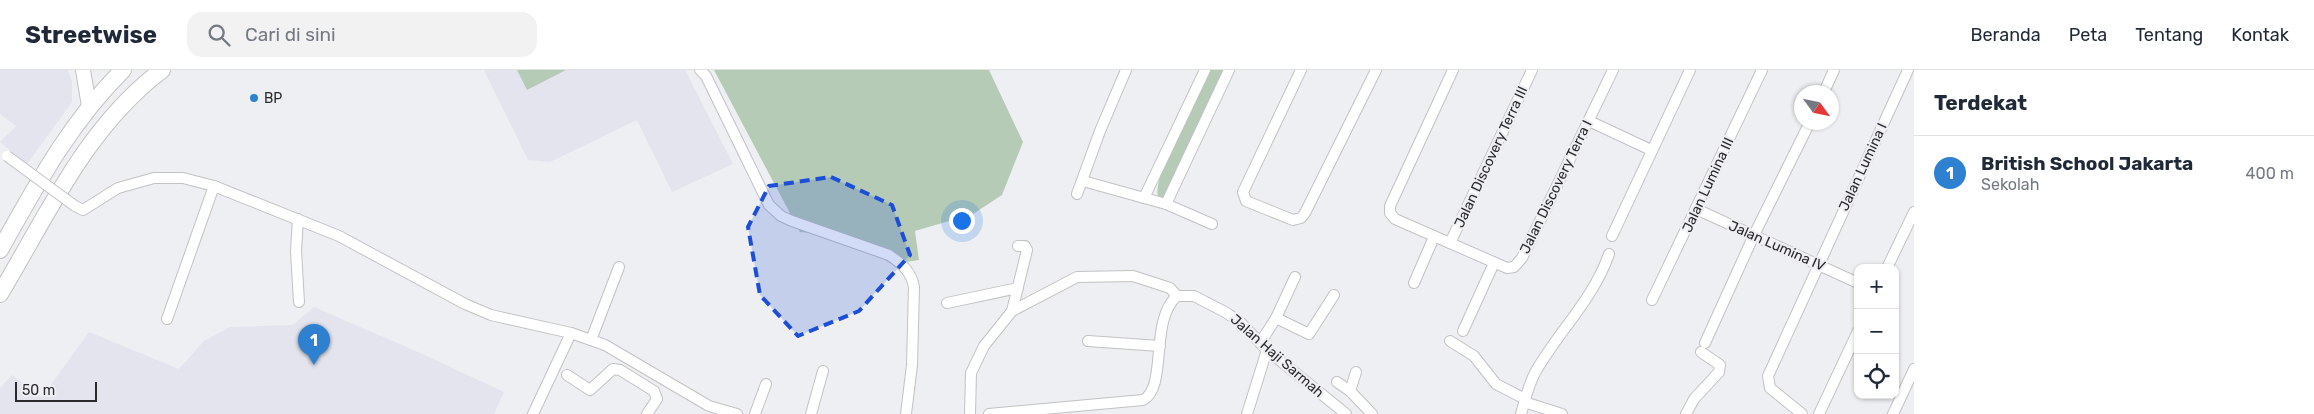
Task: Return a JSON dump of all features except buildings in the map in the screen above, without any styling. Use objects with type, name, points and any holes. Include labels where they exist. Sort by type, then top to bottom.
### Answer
[{"type":"main road","points":[[0,250],[47,166],[89,106],[123,70]]},
{"type":"main road","points":[[0,294],[68,177],[94,138],[133,95],[162,70]]},
{"type":"street","points":[[83,70],[89,106]]},
{"type":"street","points":[[700,70],[706,76],[769,205],[780,216],[889,255],[903,264],[912,277],[914,287],[912,365],[906,414]]},
{"type":"street","points":[[1077,194],[1100,131],[1126,70]]},
{"type":"street","points":[[1144,198],[1205,70]]},
{"type":"street","points":[[1166,204],[1229,70]]},
{"type":"street","points":[[1301,70],[1243,192],[1246,201],[1288,219],[1301,218],[1376,70]]},
{"type":"street","name":"Jalan Discovery Terra I","points":[[1453,70],[1390,206],[1390,213],[1395,219],[1507,268],[1514,267],[1522,258],[1613,70]]},
{"type":"street","name":"Jalan Discovery Terra III","points":[[1450,243],[1532,70]]},
{"type":"street","points":[[1612,236],[1690,70]]},
{"type":"street","name":"Jalan Lumina III","points":[[1652,300],[1762,70]]},
{"type":"street","points":[[1827,85],[1834,70]]},
{"type":"street","name":"Jalan Lumina I","points":[[1802,414],[1770,388],[1768,377],[1908,70]]},
{"type":"street","points":[[1589,121],[1651,150]]},
{"type":"street","points":[[1686,414],[1694,399],[1718,372],[1720,365],[1703,347],[1754,235],[1806,130]]},
{"type":"street","points":[[4,154],[75,206],[84,210],[118,188],[154,178],[183,178],[214,186],[339,236],[465,304],[491,314],[572,333],[618,351],[708,406],[737,414]]},
{"type":"street","points":[[1082,181],[1166,204],[1212,224]]},
{"type":"street","points":[[166,319],[214,186]]},
{"type":"street","name":"Jalan Lumina IV","points":[[1696,209],[1854,282]]},
{"type":"street","points":[[1889,264],[1914,212]]},
{"type":"street","points":[[298,220],[296,251],[300,302]]},
{"type":"street","points":[[1414,283],[1434,237]]},
{"type":"street","points":[[1012,311],[1027,250],[1024,246],[1018,246]]},
{"type":"street","points":[[1521,414],[1535,372],[1588,297],[1605,266],[1609,254]]},
{"type":"street","points":[[1463,331],[1494,263]]},
{"type":"street","points":[[591,340],[619,267]]},
{"type":"street","points":[[970,414],[971,373],[984,346],[1012,311],[1077,277],[1133,276],[1170,288],[1178,296],[1170,302],[1164,314],[1154,388],[1148,397],[1143,400],[989,414]]},
{"type":"street","points":[[1260,342],[1276,318],[1295,277]]},
{"type":"street","points":[[947,303],[1018,288]]},
{"type":"street","points":[[1276,318],[1309,334],[1334,295]]},
{"type":"street","name":"Jalan Haji Sarmah","points":[[1178,296],[1194,296],[1240,322],[1268,350],[1346,414]]},
{"type":"street","points":[[533,414],[572,333]]},
{"type":"street","points":[[1819,414],[1854,340]]},
{"type":"street","points":[[1088,341],[1160,346]]},
{"type":"street","points":[[1450,341],[1474,356],[1496,384],[1525,400],[1562,414]]},
{"type":"street","points":[[1247,414],[1268,350]]},
{"type":"street","points":[[567,375],[590,390],[612,369],[620,370],[654,391],[656,400],[647,414]]},
{"type":"street","points":[[1893,414],[1914,369]]},
{"type":"street","points":[[812,414],[823,371]]},
{"type":"street","points":[[1350,391],[1356,372]]},
{"type":"street","points":[[1338,382],[1350,391],[1372,414]]},
{"type":"street","points":[[756,414],[766,384]]},
{"type":"highlighted area","points":[[831,177],[892,205],[910,255],[859,311],[798,336],[760,295],[748,227],[769,186]]},
{"type":"shaded area","points":[[0,70],[68,70],[72,82],[72,102],[27,164],[0,142],[16,126],[0,114]]},
{"type":"shaded area","points":[[484,70],[685,70],[733,164],[672,192],[637,120],[550,162],[528,160]]},
{"type":"shaded area","points":[[314,307],[504,392],[494,414],[0,414],[0,388],[12,375],[42,397],[89,332],[179,369],[204,341],[230,327],[293,325]]},
{"type":"green space","points":[[517,70],[566,70],[527,90]]},
{"type":"green space","points":[[714,70],[989,70],[1023,142],[1002,195],[973,214],[915,231],[919,260],[892,264],[859,245],[824,234],[800,232]]},
{"type":"green space","points":[[1208,70],[1228,70],[1166,199],[1158,197],[1158,186],[1168,153]]},
{"type":"place","name":"BP","points":[[254,98]]},
{"type":"place","name":"British School Jakarta","points":[[314,365]]}]
